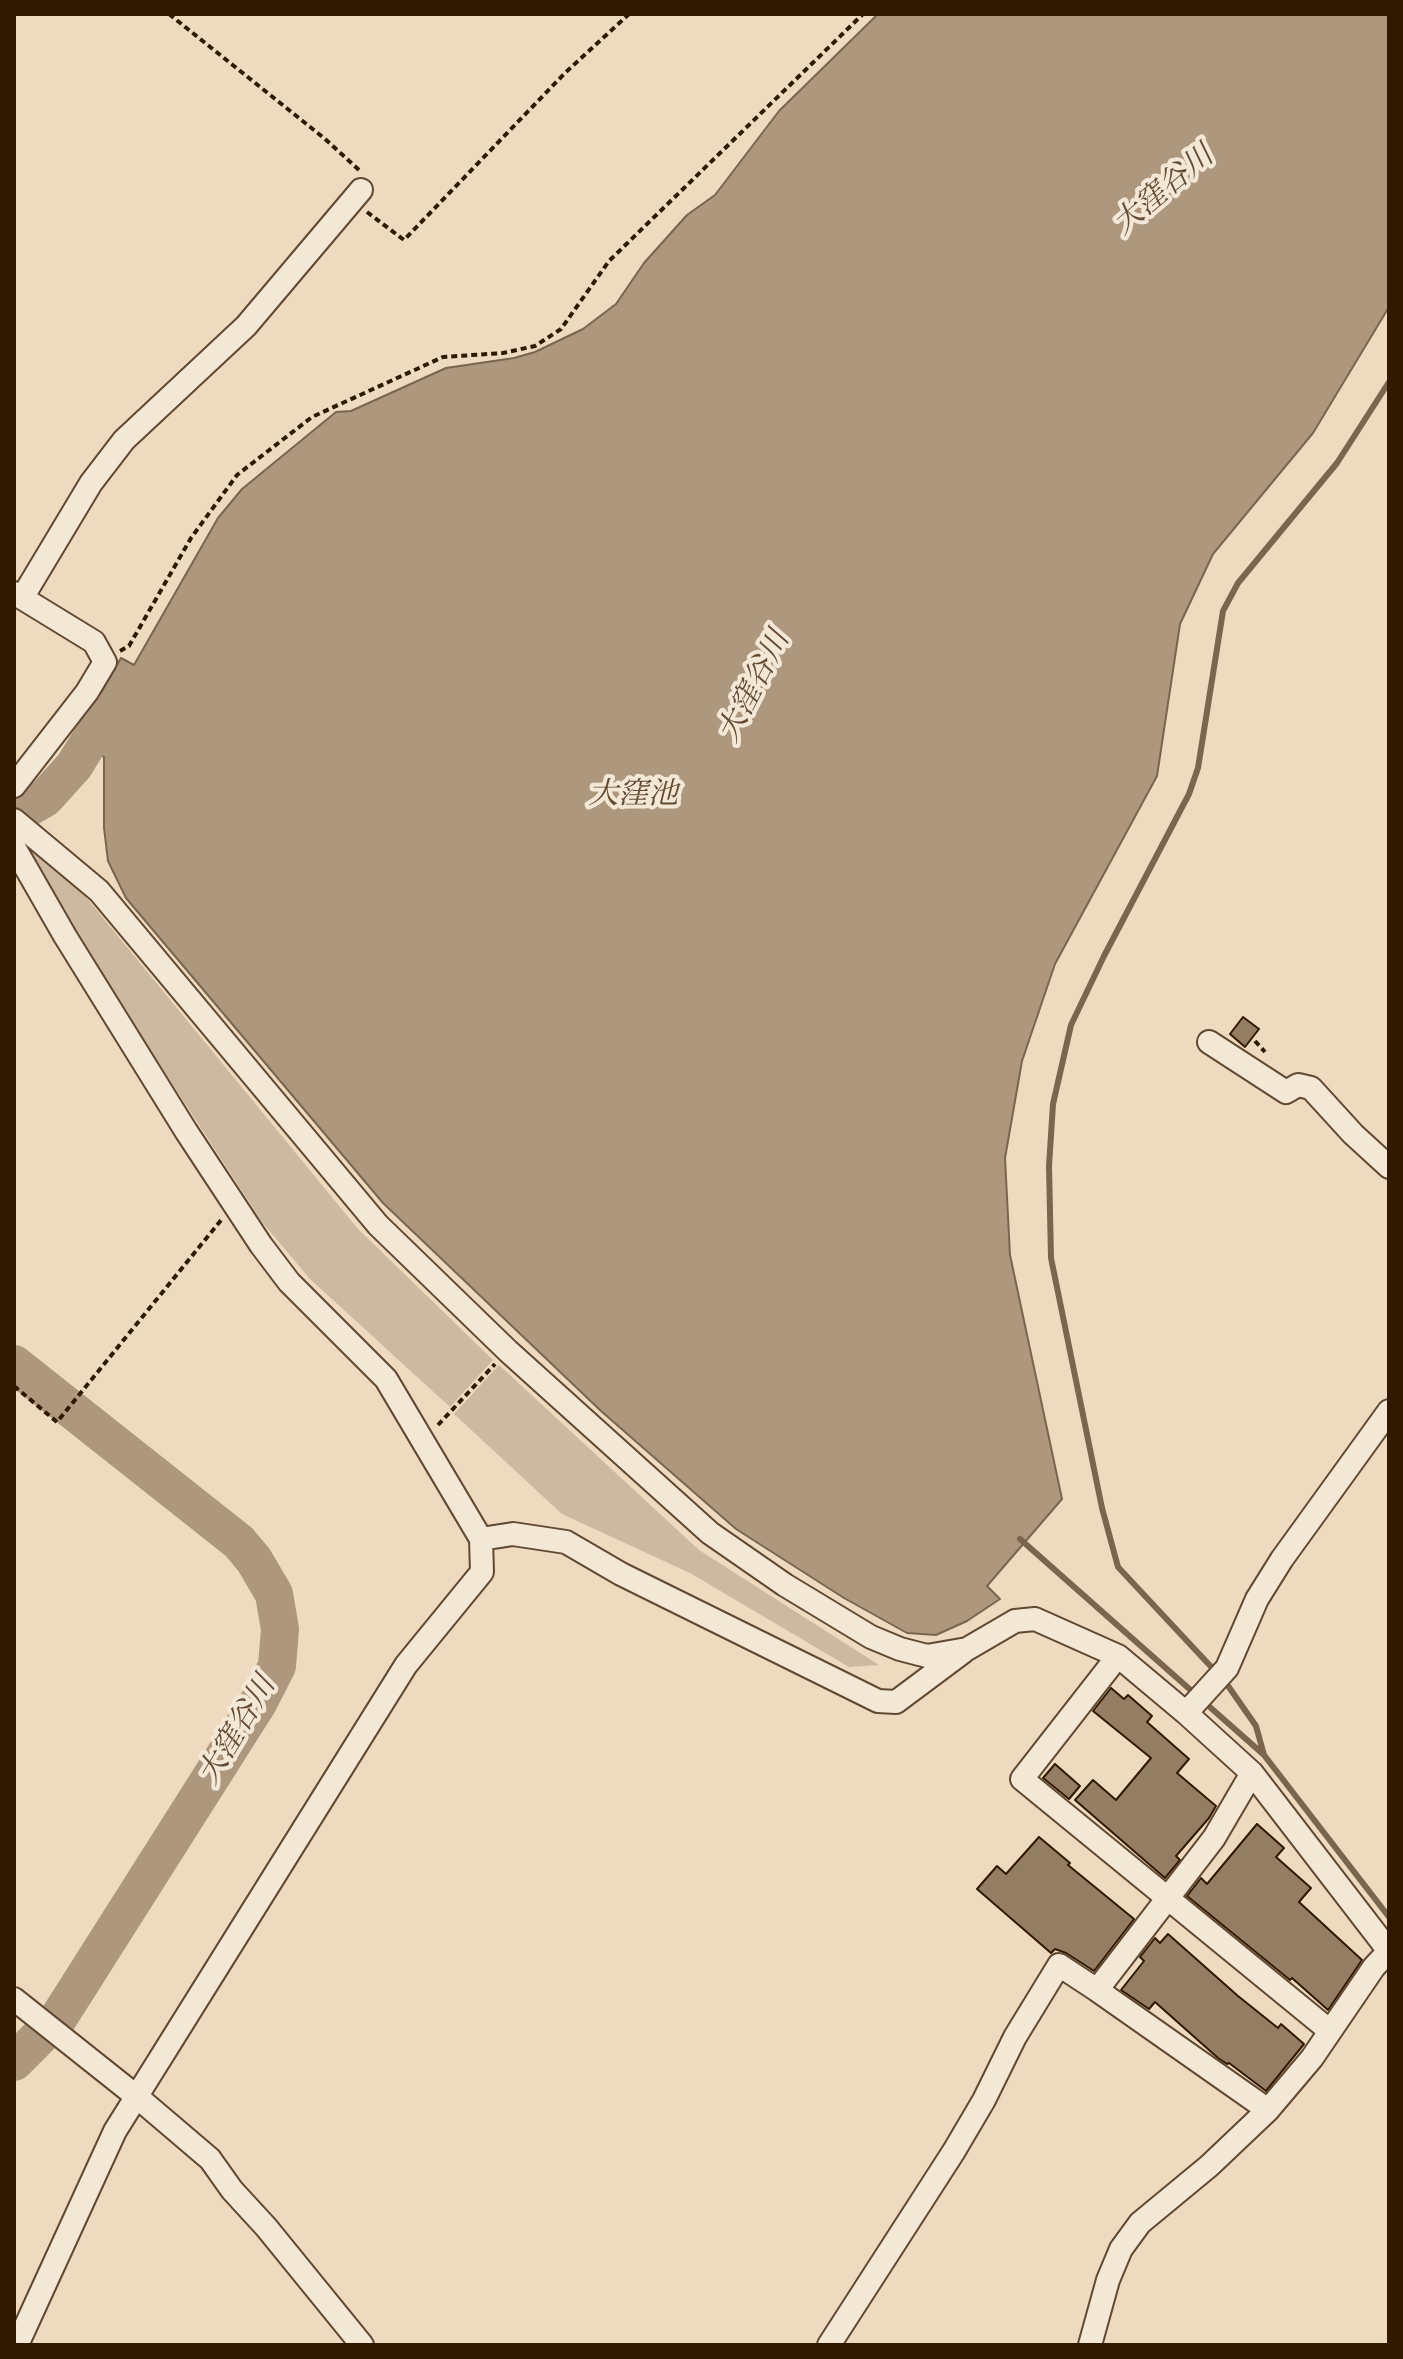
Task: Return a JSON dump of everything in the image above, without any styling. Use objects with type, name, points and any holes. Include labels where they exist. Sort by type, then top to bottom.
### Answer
[{"type":"street","points":[[14,786],[87,692],[105,662],[94,642],[18,596],[91,483],[124,440],[246,326],[361,190]]},
{"type":"street","points":[[15,831],[65,936],[233,1206],[289,1282],[386,1379],[481,1539],[482,1572],[406,1665],[136,2096],[115,2131],[17,2345]]},
{"type":"street","points":[[15,831],[99,891],[378,1225],[508,1351],[710,1533],[785,1585],[871,1637],[927,1656],[967,1649]]},
{"type":"street","points":[[1209,1042],[1286,1092],[1298,1085],[1311,1088],[1353,1134],[1389,1167]]},
{"type":"street","points":[[1189,1710],[1218,1678],[1257,1599],[1282,1559],[1389,1411]]},
{"type":"street","points":[[481,1539],[513,1534],[566,1542],[621,1574],[878,1701],[896,1702],[967,1649],[1015,1621],[1035,1619],[1118,1656],[1189,1710],[1252,1773],[1389,1951],[1268,2110],[1209,2166],[1140,2223],[1121,2249],[1108,2280],[1090,2345]]},
{"type":"street","points":[[1118,1656],[1022,1779],[1330,2031]]},
{"type":"street","points":[[1097,1990],[1214,1838],[1252,1773]]},
{"type":"street","points":[[829,2345],[954,2151],[1015,2037],[1059,1965],[1268,2110]]},
{"type":"street","points":[[14,1999],[210,2159],[232,2190],[362,2345]]},
{"type":"path","points":[[169,14],[324,138],[360,171],[361,208],[404,240],[565,73],[629,14]]},
{"type":"path","points":[[105,662],[129,646],[191,538],[237,475],[312,417],[443,357],[503,353],[535,346],[561,329],[609,261],[863,14]]},
{"type":"path","points":[[14,1386],[57,1422],[233,1206]]},
{"type":"path","points":[[442,1421],[503,1356]]},
{"type":"shaded area","points":[[29,841],[72,880],[358,1229],[493,1360],[450,1407],[310,1279],[262,1222],[71,928],[24,844]]},
{"type":"shaded area","points":[[499,1365],[699,1550],[879,1665],[849,1667],[690,1573],[562,1514],[454,1414]]},
{"type":"water","name":"大窪池","points":[[878,14],[1389,14],[1389,307],[1313,433],[1213,554],[1180,624],[1157,776],[1055,964],[1022,1061],[1005,1158],[1010,1255],[1062,1499],[987,1586],[1000,1599],[967,1621],[936,1635],[907,1633],[844,1598],[736,1529],[601,1411],[383,1203],[126,898],[108,861],[104,828],[104,757],[74,739],[121,658],[134,665],[218,518],[242,489],[336,412],[351,411],[446,368],[514,358],[535,352],[583,329],[616,304],[644,263],[687,215],[715,195],[779,111]]},
{"type":"building","points":[[1243,1017],[1259,1029],[1245,1047],[1230,1034]]},
{"type":"building","points":[[1111,1688],[1124,1699],[1128,1695],[1152,1716],[1147,1722],[1189,1759],[1177,1773],[1216,1806],[1176,1856],[1180,1860],[1165,1878],[1075,1800],[1093,1780],[1116,1800],[1151,1758],[1093,1711]]},
{"type":"building","points":[[1055,1764],[1080,1786],[1069,1799],[1043,1778]]},
{"type":"building","points":[[1257,1824],[1284,1848],[1276,1857],[1311,1888],[1299,1902],[1362,1960],[1328,2010],[1187,1896],[1201,1878],[1207,1884]]},
{"type":"building","points":[[1039,1837],[1134,1919],[1094,1971],[1066,1953],[1055,1949],[1051,1953],[977,1889],[997,1866],[1006,1874]]},
{"type":"building","points":[[1168,1934],[1238,1996],[1278,2028],[1281,2024],[1304,2044],[1266,2091],[1218,2058],[1155,2002],[1149,2009],[1121,1990],[1144,1961],[1140,1957],[1155,1938],[1160,1943]]},
{"type":"waterway","points":[[1216,1672],[1118,1567],[1102,1508],[1051,1258],[1049,1166],[1053,1104],[1071,1025],[1189,794],[1198,768],[1223,611],[1238,583],[1337,463],[1389,382]]},
{"type":"waterway","name":"大窪谷川","points":[[14,816],[45,798],[74,766],[108,711],[117,714]]},
{"type":"waterway","name":"大窪谷川","points":[[14,1364],[239,1542],[274,1594],[280,1629],[277,1666],[258,1703],[59,2017],[14,2062]]},
{"type":"waterway","points":[[1020,1539],[1264,1755],[1389,1917]]},
{"type":"waterway","points":[[1224,1680],[1256,1726],[1264,1755]]}]
